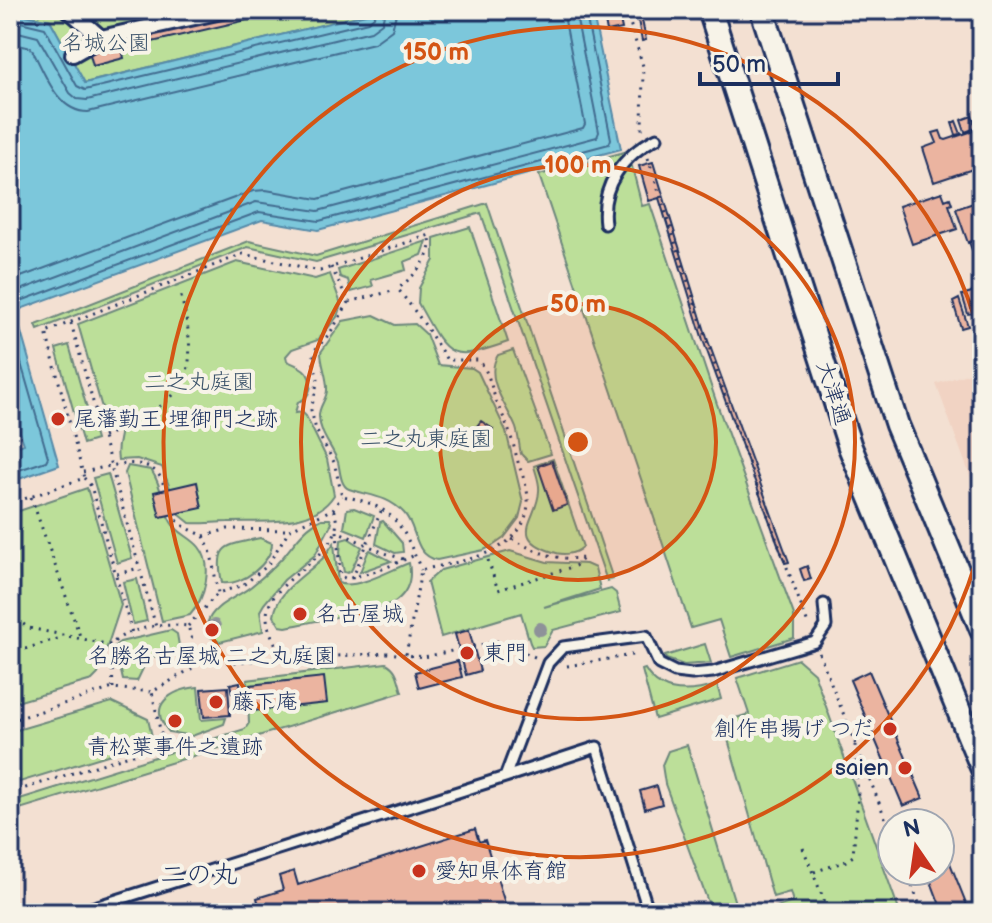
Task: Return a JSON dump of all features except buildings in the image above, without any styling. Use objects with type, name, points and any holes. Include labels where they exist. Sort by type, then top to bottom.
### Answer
[{"type":"street","points":[[69,10],[101,38]]},
{"type":"street","points":[[168,23],[182,10]]},
{"type":"street","points":[[73,54],[101,38],[226,10]]},
{"type":"street","name":"大津通","points":[[710,10],[850,447],[982,767]]},
{"type":"street","points":[[762,10],[897,425],[982,630]]},
{"type":"lane","points":[[605,224],[611,180],[618,168],[643,145],[657,138]]},
{"type":"lane","points":[[505,777],[548,663],[563,647],[646,636],[659,664],[675,672],[713,672],[815,642],[826,626],[824,604]]},
{"type":"lane","points":[[76,913],[597,747],[649,913]]},
{"type":"path","points":[[626,10],[643,66],[643,145],[733,421],[815,642],[881,807]]},
{"type":"path","points":[[132,633],[91,486],[83,475],[46,332],[243,254],[320,271],[430,235],[430,253],[416,273],[398,289],[349,302],[330,333],[314,351],[318,379],[311,410],[316,430],[334,462],[342,496],[333,509],[289,530],[228,529],[204,536],[177,520]]},
{"type":"path","points":[[331,267],[349,302]]},
{"type":"path","points":[[398,289],[447,360],[478,360],[483,364],[512,436],[527,490],[528,505],[524,519],[511,539],[485,554],[421,570]]},
{"type":"path","points":[[103,437],[147,416],[170,400],[187,374],[191,353],[180,293]]},
{"type":"path","points":[[71,323],[156,628]]},
{"type":"path","points":[[10,504],[83,475],[136,463],[158,472],[164,486]]},
{"type":"path","points":[[342,496],[382,509],[399,522],[415,555],[421,570],[406,655]]},
{"type":"path","points":[[31,497],[81,639]]},
{"type":"path","points":[[333,509],[338,518],[340,576],[352,579],[415,555]]},
{"type":"path","points":[[352,579],[382,509]]},
{"type":"path","points":[[188,626],[218,593],[243,585],[267,566],[289,530]]},
{"type":"path","points":[[337,531],[403,559]]},
{"type":"path","points":[[282,658],[267,616],[271,603],[322,552],[337,531]]},
{"type":"path","points":[[204,536],[211,553],[218,593]]},
{"type":"path","points":[[488,560],[498,590],[575,566],[584,558],[562,559],[533,551],[511,539]]},
{"type":"path","points":[[117,574],[139,568]]},
{"type":"path","points":[[10,615],[29,628],[111,645]]},
{"type":"path","points":[[113,688],[111,645],[118,636],[172,624],[188,626]]},
{"type":"path","points":[[188,626],[199,664]]},
{"type":"path","points":[[10,654],[65,636]]},
{"type":"path","points":[[10,721],[113,688],[152,692],[199,664],[388,653],[424,657],[499,641],[558,667],[629,654],[642,655]]},
{"type":"path","points":[[10,793],[158,746],[162,739],[152,692]]},
{"type":"path","points":[[814,872],[853,856],[858,796],[855,741]]},
{"type":"path","points":[[803,848],[829,913]]},
{"type":"path","points":[[912,887],[923,913]]},
{"type":"shaded area","points":[[982,369],[982,508],[936,384]]},
{"type":"green space","name":"名城公園","points":[[10,10],[423,10],[371,13],[84,83],[50,20]]},
{"type":"green space","points":[[628,151],[642,206],[650,204],[717,404],[794,615],[794,638],[731,657],[719,620],[691,628],[539,175]]},
{"type":"green space","points":[[487,203],[613,579],[607,581],[481,213],[316,262],[248,247],[38,330],[36,325],[249,241],[316,256]]},
{"type":"green space","points":[[470,227],[508,342],[461,353],[452,351],[436,335],[418,303],[419,288],[434,260],[434,238]]},
{"type":"green space","points":[[427,241],[422,255],[404,262],[406,270],[371,280],[373,286],[351,292],[348,280],[340,277],[338,270]]},
{"type":"green space","name":"二之丸庭園","points":[[237,262],[315,279],[330,274],[341,304],[337,317],[318,340],[292,349],[286,356],[287,361],[309,377],[310,390],[298,402],[295,413],[302,412],[306,416],[327,459],[334,495],[325,506],[300,518],[271,522],[190,523],[180,515],[162,467],[137,459],[118,460],[120,427],[106,422],[78,324]]},
{"type":"green space","name":"二之丸東庭園","points":[[374,315],[395,325],[415,324],[426,334],[438,365],[472,368],[478,372],[506,431],[523,502],[519,518],[504,538],[484,550],[437,560],[429,557],[398,507],[384,499],[349,489],[342,481],[338,462],[320,423],[319,413],[327,388],[321,352],[343,321]]},
{"type":"green space","points":[[69,345],[96,440],[83,444],[56,349]]},
{"type":"green space","points":[[513,350],[551,454],[528,461],[521,454],[516,428],[498,392],[493,373],[498,355]]},
{"type":"green space","points":[[553,459],[583,547],[569,554],[539,546],[528,533],[539,491],[534,466]]},
{"type":"green space","points":[[128,466],[151,470],[171,522],[204,554],[206,582],[200,600],[190,615],[162,621],[125,473]]},
{"type":"green space","points":[[108,474],[132,558],[117,563],[93,478]]},
{"type":"green space","points":[[87,488],[121,605],[98,674],[92,680],[10,704],[10,514]]},
{"type":"green space","points":[[354,508],[374,516],[366,537],[344,528],[347,509]]},
{"type":"green space","points":[[322,519],[330,519],[332,523],[315,555],[284,580],[260,611],[263,631],[220,642],[211,637],[207,624],[215,611],[261,578],[305,531]]},
{"type":"green space","points":[[383,521],[402,543],[403,552],[395,553],[376,544],[380,522]]},
{"type":"green space","points":[[260,538],[272,543],[267,558],[247,577],[222,583],[220,560],[225,548]]},
{"type":"green space","points":[[348,538],[362,547],[351,571],[347,573],[344,572],[340,553],[341,540]]},
{"type":"green space","points":[[334,543],[338,583],[364,582],[409,563],[407,589],[396,601],[377,608],[280,626],[274,616],[281,598],[323,558]]},
{"type":"green space","points":[[370,550],[391,561],[360,572],[368,552]]},
{"type":"green space","points":[[510,551],[547,562],[586,564],[595,568],[600,589],[544,607],[611,589],[616,593],[621,612],[553,630],[544,646],[532,647],[521,613],[441,637],[427,582],[441,570]]},
{"type":"green space","points":[[137,579],[147,621],[133,624],[123,582]]},
{"type":"green space","points":[[171,630],[177,634],[180,651],[148,658],[137,681],[123,680],[115,646],[120,642]]},
{"type":"green space","points":[[705,644],[711,663],[684,665],[666,659],[665,656]]},
{"type":"green space","points":[[798,659],[814,673],[876,846],[876,887],[891,887],[900,913],[757,913],[793,902],[790,892],[773,897],[723,722],[749,714],[737,678]]},
{"type":"green space","points":[[386,663],[395,672],[402,692],[10,812],[10,802],[245,729],[249,723],[247,680]]},
{"type":"green space","points":[[645,669],[659,684],[677,690],[697,690],[717,685],[721,699],[655,719],[642,670]]},
{"type":"green space","points":[[198,687],[201,720],[226,718],[224,724],[192,736],[169,732],[160,714],[165,700],[171,695]]},
{"type":"green space","points":[[112,702],[148,719],[153,741],[10,785],[10,732]]},
{"type":"green space","points":[[687,745],[738,913],[712,913],[665,784],[662,765],[668,751]]},
{"type":"water","points":[[382,10],[592,10],[621,149],[318,230],[262,220],[15,311],[59,465],[10,482],[10,449],[24,444],[10,403],[10,12],[50,20],[85,83]]},
{"type":"place","name":"尾藩勤王 埋御門之跡","points":[[58,419]]},
{"type":"place","name":"名古屋城","points":[[300,614]]},
{"type":"place","name":"名勝名古屋城 二之丸庭園","points":[[212,630]]},
{"type":"place","name":"東門","points":[[467,653]]},
{"type":"place","name":"藤下庵","points":[[216,702]]},
{"type":"place","name":"青松葉事件之遺跡","points":[[175,721]]},
{"type":"place","name":"創作串揚げ つだ","points":[[890,729]]},
{"type":"place","name":"saien","points":[[905,768]]},
{"type":"place","name":"愛知県体育館","points":[[419,871]]},
{"type":"district","name":"二の丸","points":[[199,875]]}]
